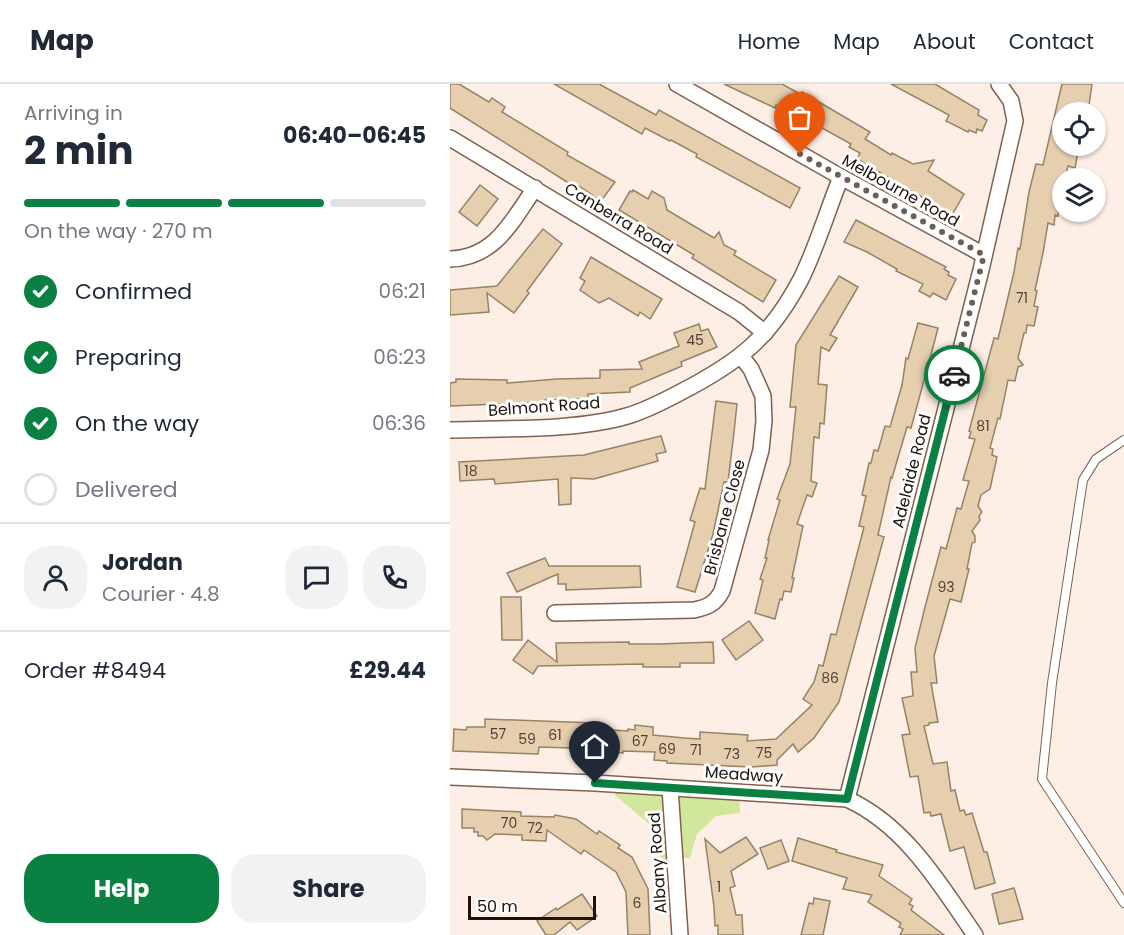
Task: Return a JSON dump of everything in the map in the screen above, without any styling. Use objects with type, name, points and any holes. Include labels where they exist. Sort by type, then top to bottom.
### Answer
[{"type":"street","name":"Melbourne Road","points":[[677,84],[984,255]]},
{"type":"street","name":"Adelaide Road","points":[[847,799],[984,255],[1015,121],[1011,100],[999,84]]},
{"type":"street","name":"Canberra Road","points":[[450,138],[739,312],[765,333]]},
{"type":"street","name":"Belmont Road","points":[[450,430],[578,425],[627,416],[672,397],[741,356],[765,333],[786,305],[802,277],[841,177]]},
{"type":"street","points":[[450,259],[476,255],[495,243],[535,188]]},
{"type":"street","name":"Brisbane Close","points":[[555,614],[694,610],[706,608],[716,601],[722,591],[761,450],[764,421],[763,396],[751,369],[741,356]]},
{"type":"street","name":"Meadway","points":[[450,777],[595,783],[847,799],[868,809],[907,843],[930,870],[975,935]]},
{"type":"street","name":"Albany Road","points":[[670,788],[680,935]]},
{"type":"lane","points":[[1124,440],[1096,459],[1083,480],[1052,683],[1042,778],[1124,903]]},
{"type":"green space","points":[[616,784],[739,792],[740,813],[716,816],[697,834],[690,858],[662,861],[649,824],[615,795]]},
{"type":"building","points":[[450,84],[459,84],[489,102],[492,98],[505,107],[502,112],[568,152],[567,155],[615,182],[601,201],[576,184],[575,187],[450,108]]},
{"type":"building","points":[[554,84],[599,84],[656,115],[659,110],[800,188],[790,208],[696,157],[697,154],[671,140],[645,128],[642,134]]},
{"type":"building","points":[[724,84],[782,84],[800,94],[802,92],[870,132],[865,139],[891,155],[892,153],[913,164],[934,160],[928,171],[964,194],[952,215],[857,159],[860,153],[849,147],[851,144],[788,109],[787,111],[776,105],[775,108]]},
{"type":"building","points":[[891,84],[935,84],[979,110],[978,115],[987,120],[982,131],[977,129],[976,133],[969,130],[968,132],[946,121],[949,115]]},
{"type":"building","points":[[1062,84],[1092,84],[1089,102],[1058,102]]},
{"type":"building","points":[[1052,127],[1052,156],[1077,156],[1075,168],[1068,166],[1068,168],[1052,168],[1052,222],[1054,222],[1054,225],[1048,223],[1035,290],[1037,291],[1034,306],[1038,307],[1034,326],[1027,325],[1026,333],[1024,333],[1018,358],[1023,365],[1018,367],[1015,381],[1008,380],[1000,419],[998,418],[990,448],[993,449],[992,455],[997,457],[990,489],[981,495],[978,506],[982,512],[979,516],[980,520],[972,531],[975,542],[972,543],[967,569],[969,569],[961,602],[950,599],[934,656],[937,683],[931,683],[938,722],[924,726],[933,764],[947,762],[951,791],[955,790],[960,811],[964,810],[966,815],[972,813],[984,852],[987,852],[995,883],[975,889],[964,847],[950,851],[941,814],[931,816],[930,812],[924,813],[918,776],[910,777],[902,735],[910,734],[902,698],[913,696],[911,672],[917,672],[915,648],[925,607],[941,547],[946,549],[957,508],[961,509],[969,481],[963,480],[975,439],[969,438],[971,432],[969,431],[994,338],[998,339],[1018,248],[1020,249],[1036,164],[1043,165]]},
{"type":"building","points":[[480,185],[498,199],[477,226],[459,212]]},
{"type":"building","points":[[633,190],[648,199],[652,191],[664,198],[667,210],[714,238],[719,232],[724,245],[736,251],[734,255],[776,280],[763,302],[692,258],[694,255],[619,210],[630,191]]},
{"type":"building","points":[[856,220],[946,267],[944,269],[949,272],[948,275],[956,279],[946,300],[933,293],[930,297],[919,291],[923,284],[896,271],[897,269],[867,252],[844,242]]},
{"type":"building","points":[[543,229],[562,244],[527,291],[529,293],[514,313],[487,293],[489,312],[450,315],[450,290],[497,286]]},
{"type":"building","points":[[591,257],[662,299],[650,319],[640,312],[638,316],[609,298],[599,303],[580,290],[585,281],[580,278]]},
{"type":"building","points":[[839,276],[858,287],[830,335],[837,338],[829,351],[821,347],[818,384],[827,385],[824,424],[820,423],[819,438],[814,437],[811,481],[817,483],[812,497],[807,495],[797,524],[803,526],[791,592],[784,591],[775,619],[755,613],[763,580],[760,579],[767,558],[765,558],[768,540],[780,500],[777,499],[790,464],[796,407],[790,407],[796,345]]},
{"type":"building","points":[[918,323],[938,328],[911,428],[907,427],[891,477],[878,535],[884,537],[839,702],[814,738],[798,752],[793,744],[777,760],[777,765],[751,767],[667,763],[667,761],[654,760],[655,752],[623,751],[623,753],[539,747],[538,754],[453,751],[454,729],[485,727],[485,719],[595,723],[595,729],[628,731],[628,729],[635,730],[635,725],[653,727],[653,735],[684,738],[700,739],[700,732],[748,735],[747,741],[776,739],[812,705],[803,699],[814,682],[819,665],[823,666],[831,634],[836,635],[864,527],[859,526],[866,496],[862,495],[869,463],[871,463],[874,450],[878,451],[885,426],[890,427],[902,385],[906,358],[908,359]]},
{"type":"building","points":[[699,324],[701,331],[708,329],[717,347],[681,362],[682,366],[630,388],[630,392],[588,394],[588,399],[450,406],[450,383],[456,382],[456,379],[507,380],[507,383],[600,378],[600,370],[642,369],[639,362],[679,346],[674,333]]},
{"type":"building","points":[[716,401],[737,404],[734,432],[728,482],[724,482],[713,534],[695,592],[677,587],[695,522],[690,520],[700,488],[705,489]]},
{"type":"building","points":[[661,436],[666,452],[656,454],[658,461],[594,479],[571,478],[571,504],[559,505],[558,479],[495,484],[494,479],[460,481],[459,462],[584,455]]},
{"type":"building","points":[[545,558],[549,566],[640,566],[641,587],[566,590],[566,584],[558,584],[558,574],[517,592],[507,573]]},
{"type":"building","points":[[501,597],[521,597],[522,640],[502,640]]},
{"type":"building","points":[[749,621],[763,640],[736,660],[722,640]]},
{"type":"building","points":[[528,640],[557,662],[556,643],[713,642],[714,663],[680,663],[680,667],[643,667],[643,664],[538,666],[533,674],[513,660]]},
{"type":"building","points":[[462,809],[521,812],[521,816],[554,817],[555,815],[576,819],[597,834],[599,831],[620,845],[618,848],[632,857],[648,889],[650,935],[628,935],[626,892],[616,872],[584,850],[581,854],[547,830],[546,841],[522,840],[522,835],[495,834],[487,840],[483,836],[478,836],[474,828],[462,828]]},
{"type":"building","points":[[746,837],[758,854],[731,871],[735,886],[730,888],[736,915],[742,915],[743,935],[718,935],[705,839],[720,853]]},
{"type":"building","points":[[798,838],[837,850],[836,852],[883,865],[879,876],[912,899],[909,904],[913,906],[911,910],[944,935],[900,935],[903,929],[899,927],[901,923],[868,902],[872,895],[843,889],[847,878],[792,861]]},
{"type":"building","points":[[781,840],[789,861],[768,869],[760,848]]},
{"type":"building","points":[[1014,888],[1023,919],[999,924],[992,894]]},
{"type":"building","points":[[582,894],[597,916],[577,930],[570,922],[554,935],[546,935],[537,921]]},
{"type":"building","points":[[814,898],[830,901],[823,935],[801,935],[809,903],[813,904]]},
{"type":"way so far","points":[[800,154],[984,255],[954,375]]},
{"type":"route","points":[[595,783],[847,799],[954,375]]}]
